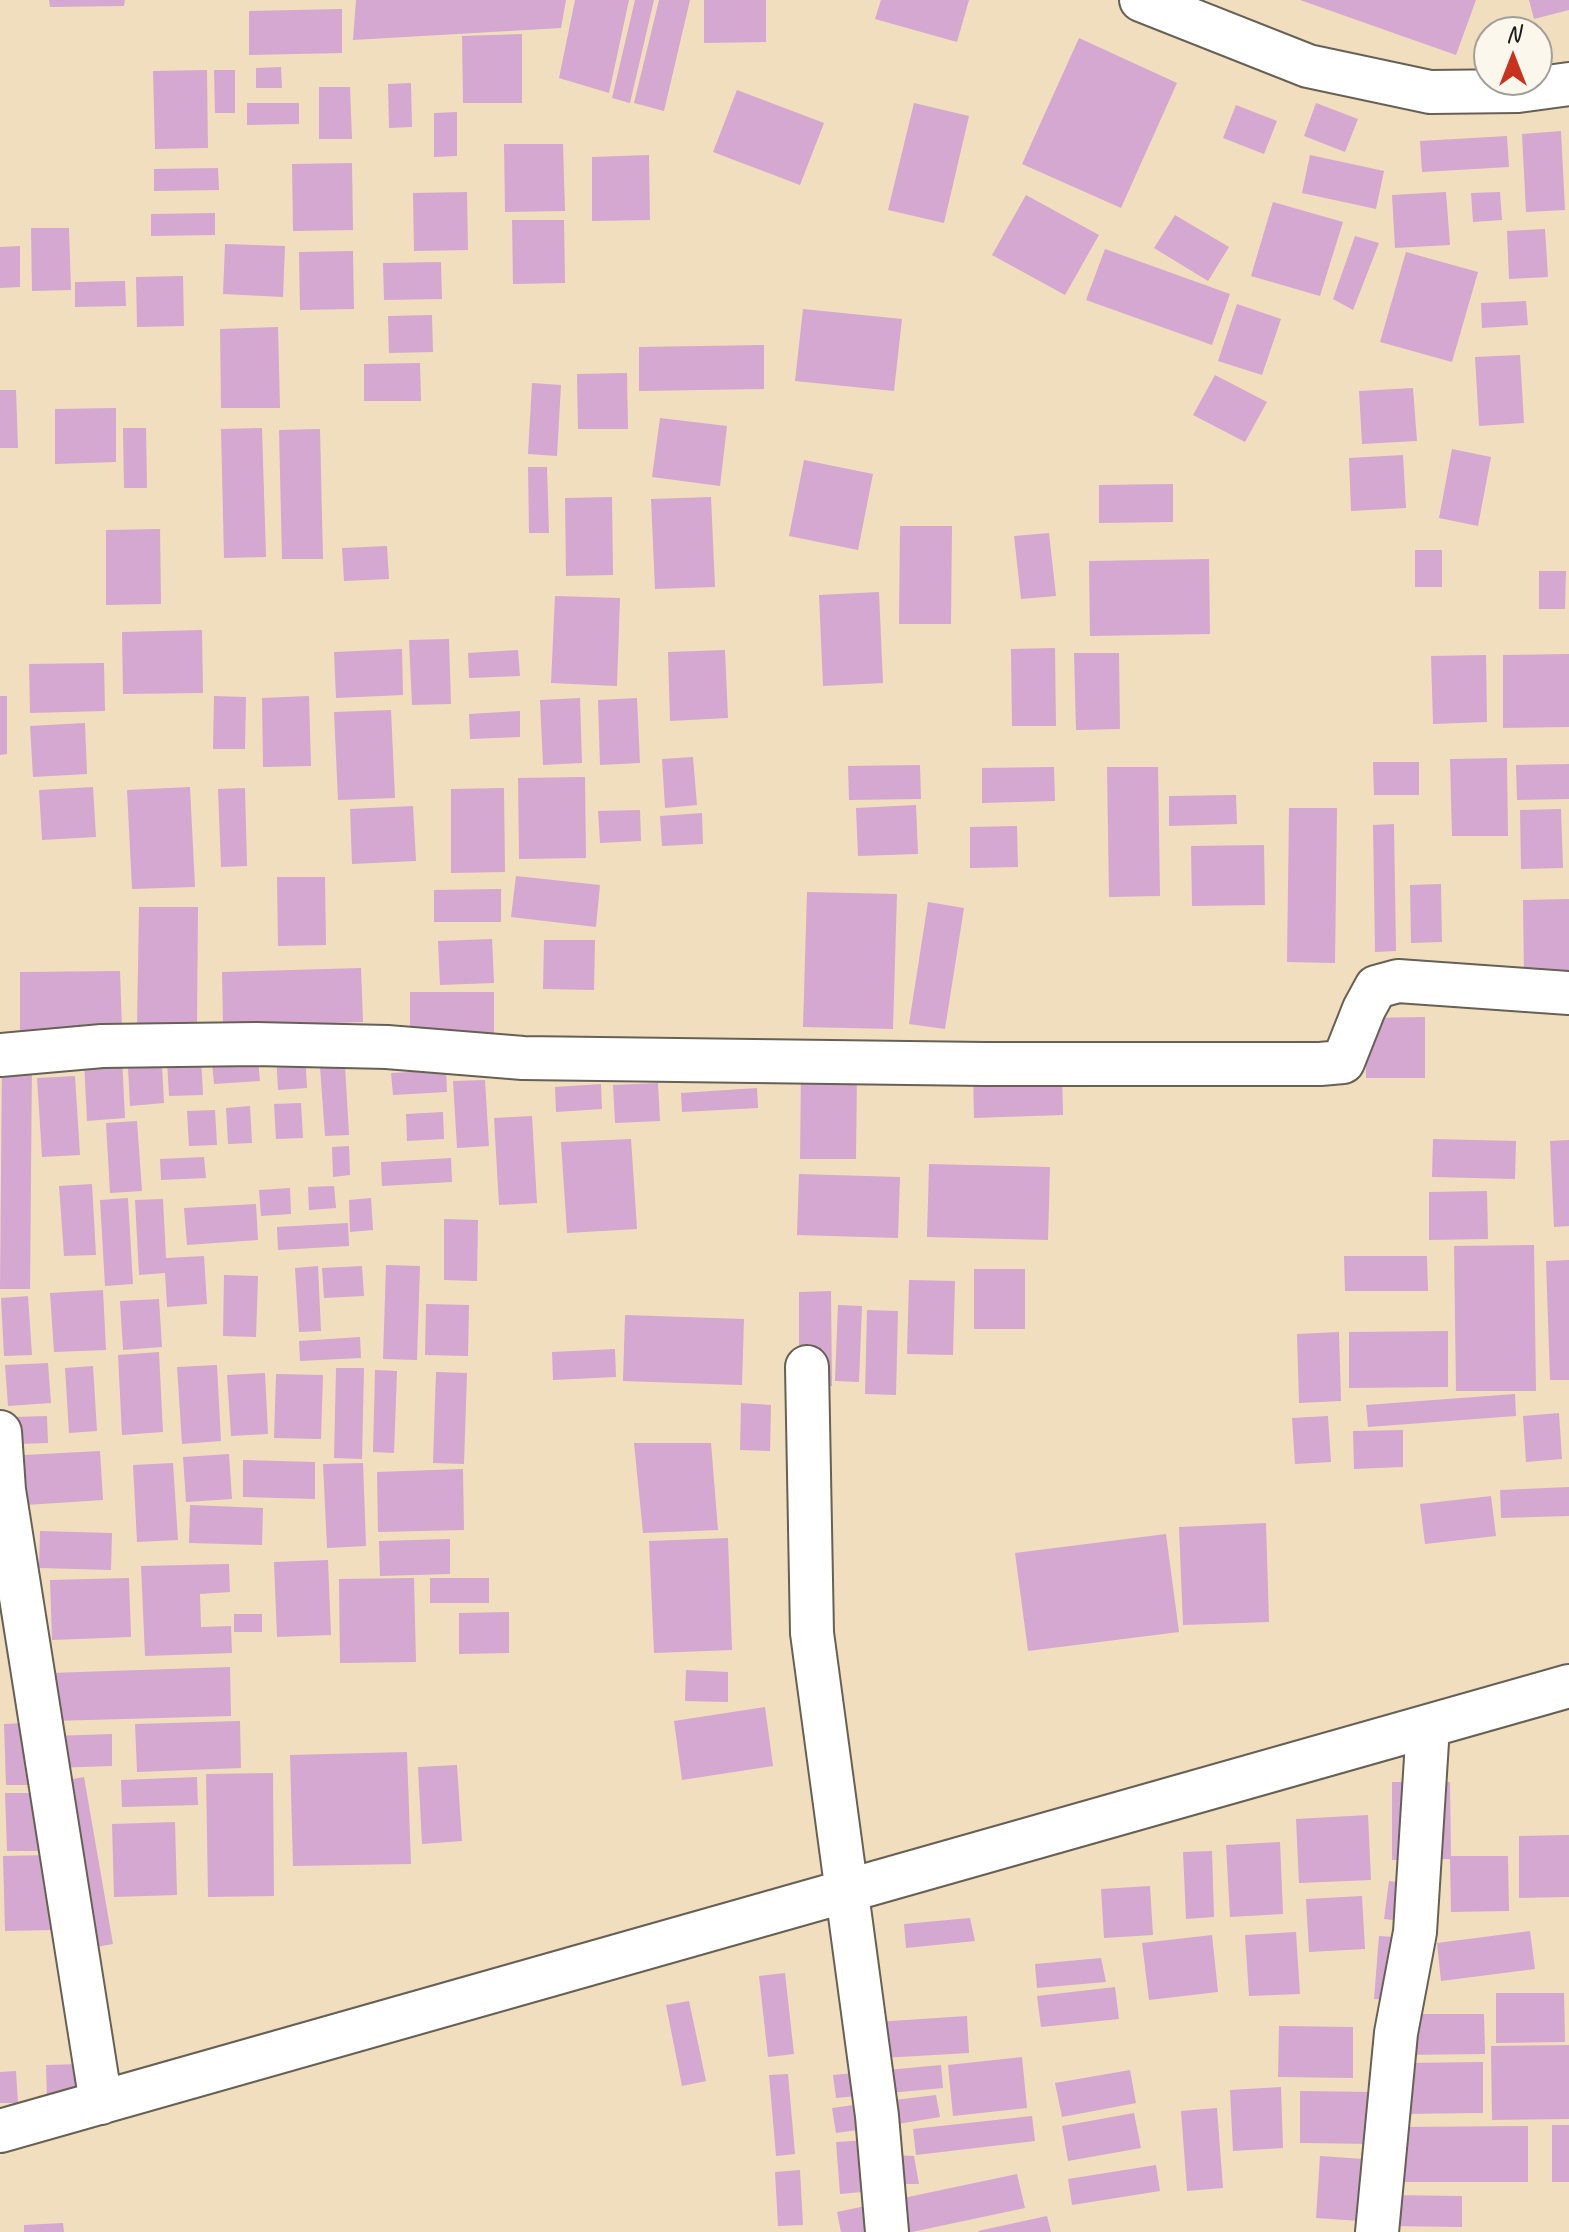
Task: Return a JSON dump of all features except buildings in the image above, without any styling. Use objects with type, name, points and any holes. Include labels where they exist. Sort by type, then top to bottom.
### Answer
[{"type":"street","points":[[1141,0],[1308,66],[1430,92],[1518,91],[1569,84]]},
{"type":"street","points":[[0,1055],[102,1046],[256,1044],[387,1047],[523,1058],[985,1064],[1320,1064],[1343,1062],[1376,987],[1398,981],[1569,993]]},
{"type":"street","points":[[807,1367],[812,1633],[877,2116],[887,2232]]},
{"type":"street","points":[[0,1432],[2,1490],[101,2103]]},
{"type":"street","points":[[0,2131],[1569,1686]]},
{"type":"street","points":[[1377,2232],[1396,2033],[1415,1932],[1428,1726]]}]
